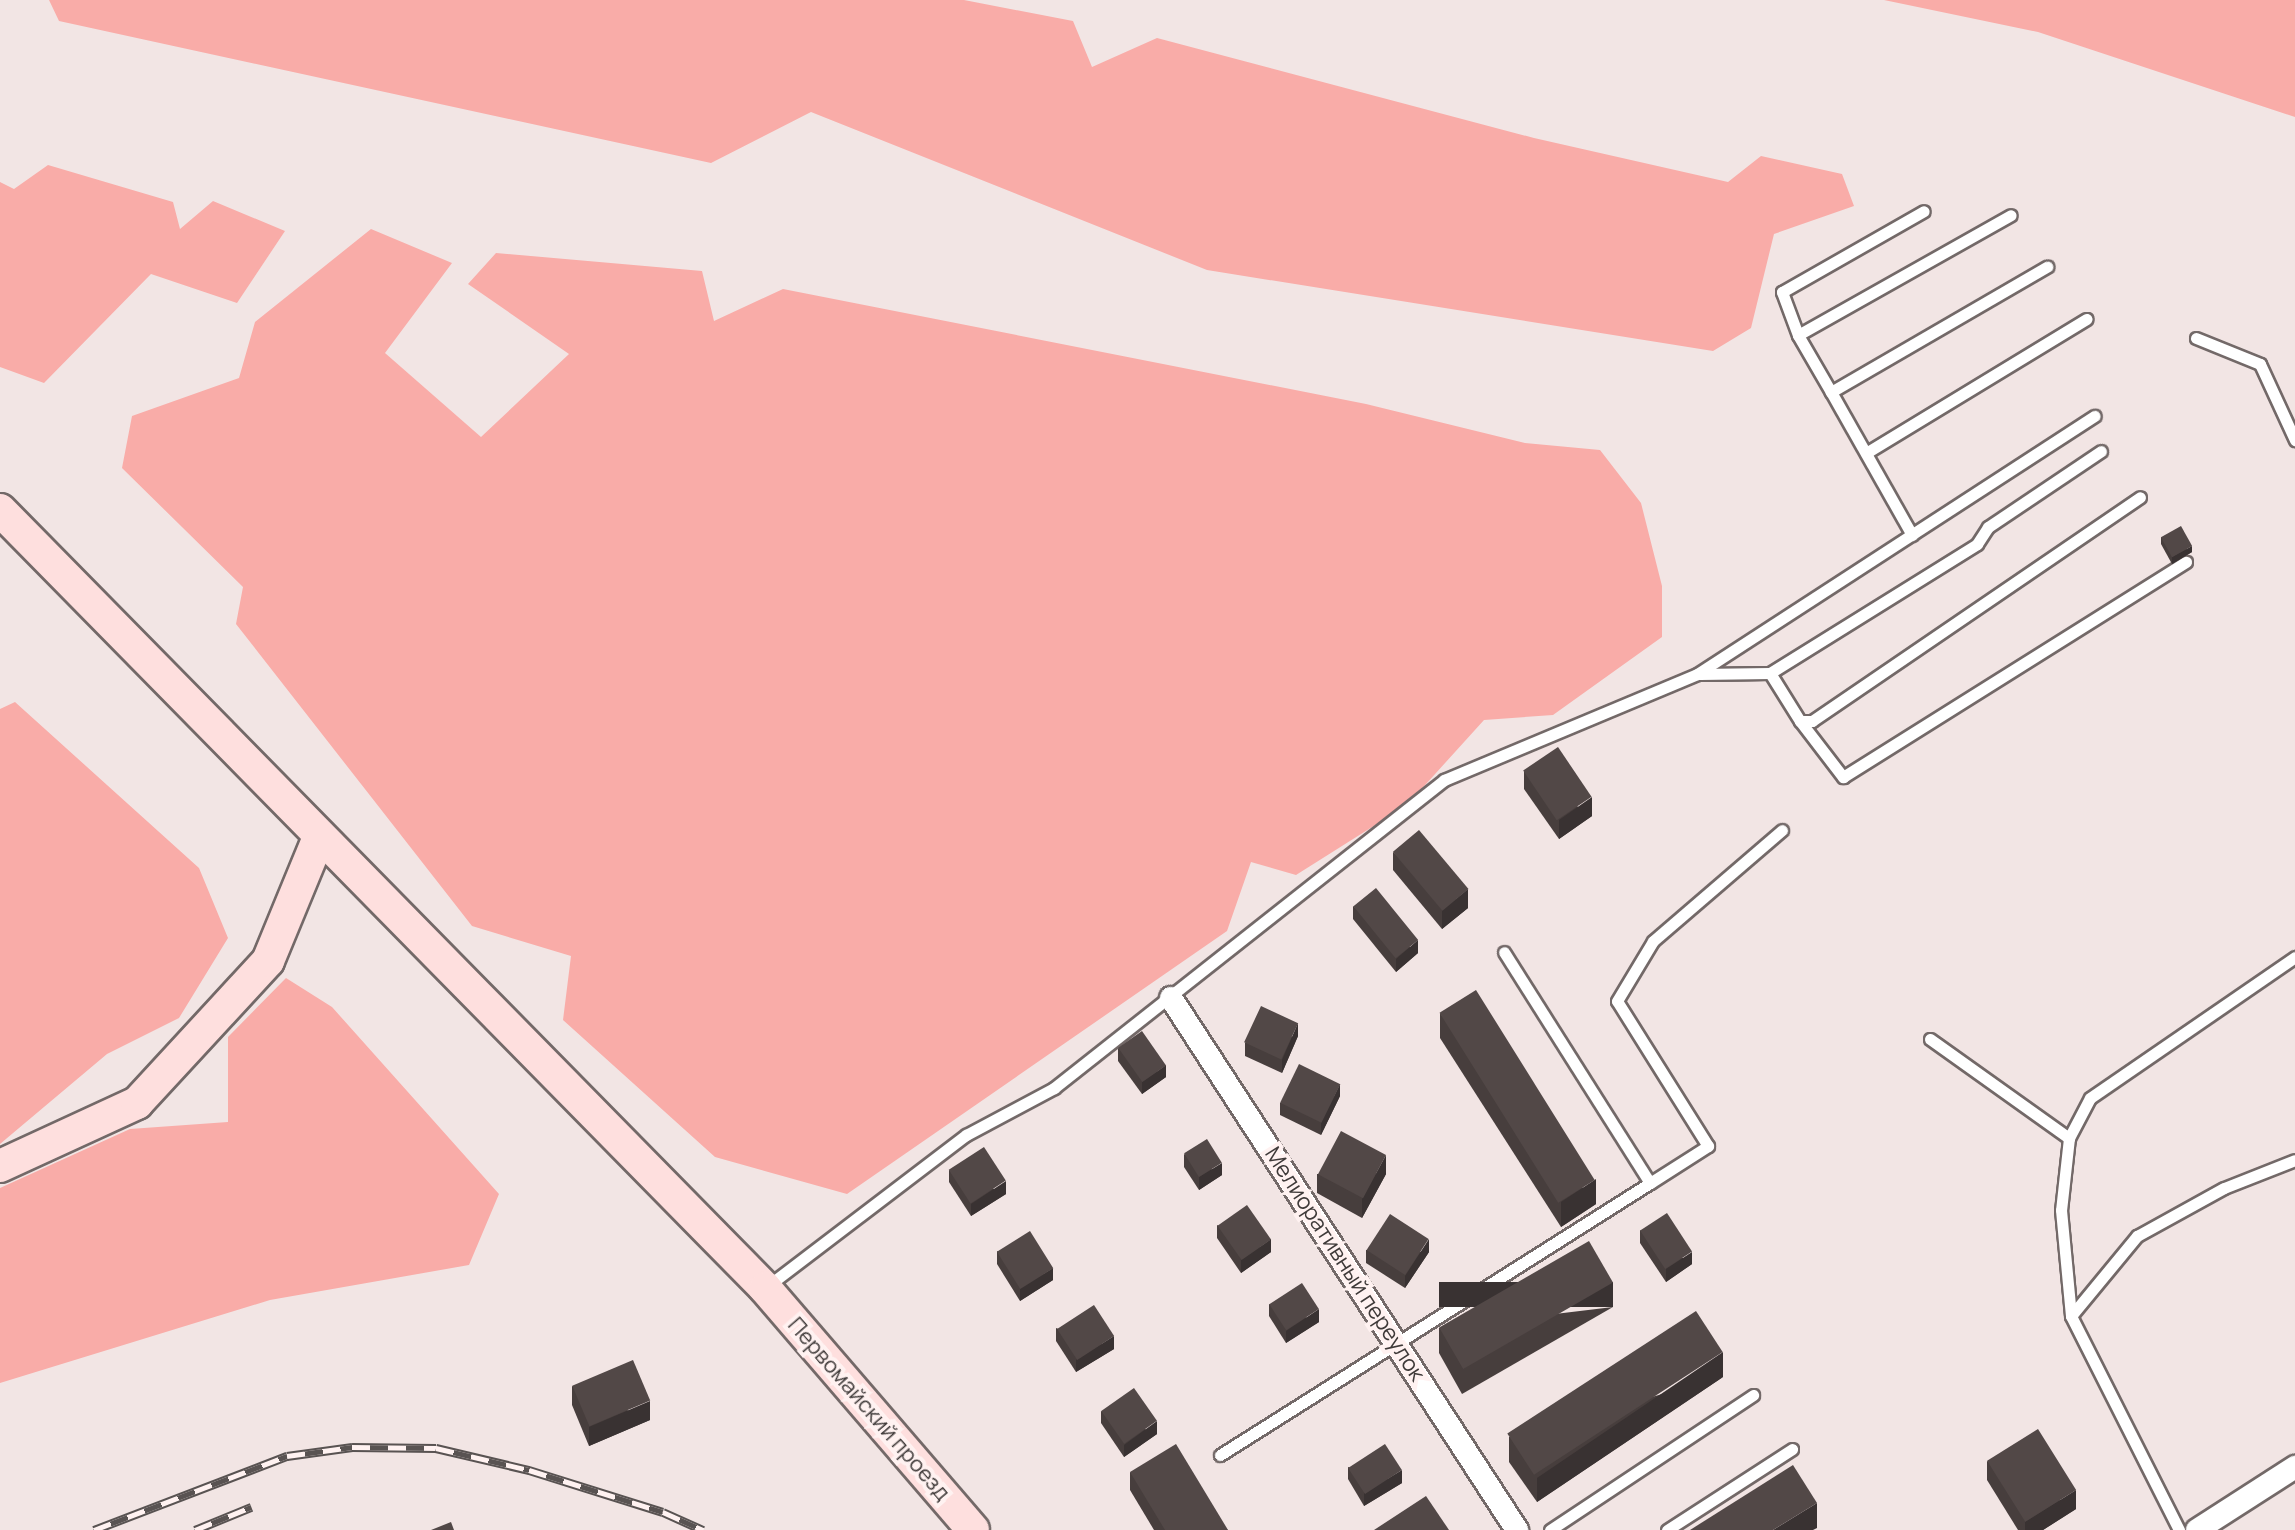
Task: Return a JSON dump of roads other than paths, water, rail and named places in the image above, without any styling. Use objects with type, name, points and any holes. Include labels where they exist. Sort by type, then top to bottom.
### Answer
[{"type":"main road","name":"Первомайский проезд","points":[[0,510],[765,1288],[973,1530]]},
{"type":"main road","points":[[0,1166],[137,1103],[268,961],[319,837]]},
{"type":"street","name":"Мелиоративный переулок","points":[[1171,998],[1517,1530]]},
{"type":"street","points":[[2197,1530],[2295,1467]]},
{"type":"lane","points":[[1912,535],[1798,335],[1782,292],[1924,211]]},
{"type":"lane","points":[[1798,335],[2011,215]]},
{"type":"lane","points":[[1831,392],[2047,267]]},
{"type":"lane","points":[[1866,453],[2086,319]]},
{"type":"lane","points":[[2196,338],[2260,364],[2295,440]]},
{"type":"lane","points":[[765,1288],[966,1135],[1054,1088],[1444,780],[1697,674],[2095,416]]},
{"type":"lane","points":[[1697,674],[1770,673],[1977,544],[1988,527],[2101,451]]},
{"type":"lane","points":[[1800,721],[1812,721],[2140,497]]},
{"type":"lane","points":[[1770,673],[1800,721],[1843,777],[2186,562]]},
{"type":"lane","points":[[1220,1455],[1395,1340],[1708,1146],[1617,1001],[1653,941],[1782,830]]},
{"type":"lane","points":[[1504,952],[1650,1183]]},
{"type":"lane","points":[[2179,1530],[2071,1316],[2061,1210],[2069,1138],[2090,1098],[2295,957]]},
{"type":"lane","points":[[1930,1039],[2069,1138]]},
{"type":"lane","points":[[2071,1316],[2137,1236],[2224,1188],[2295,1160]]},
{"type":"lane","points":[[1550,1530],[1753,1395]]},
{"type":"lane","points":[[1667,1530],[1792,1449]]},
{"type":"railway","points":[[94,1530],[287,1456],[352,1447],[436,1448],[529,1470],[663,1512],[703,1530]]},
{"type":"railway","points":[[195,1530],[251,1507]]}]
